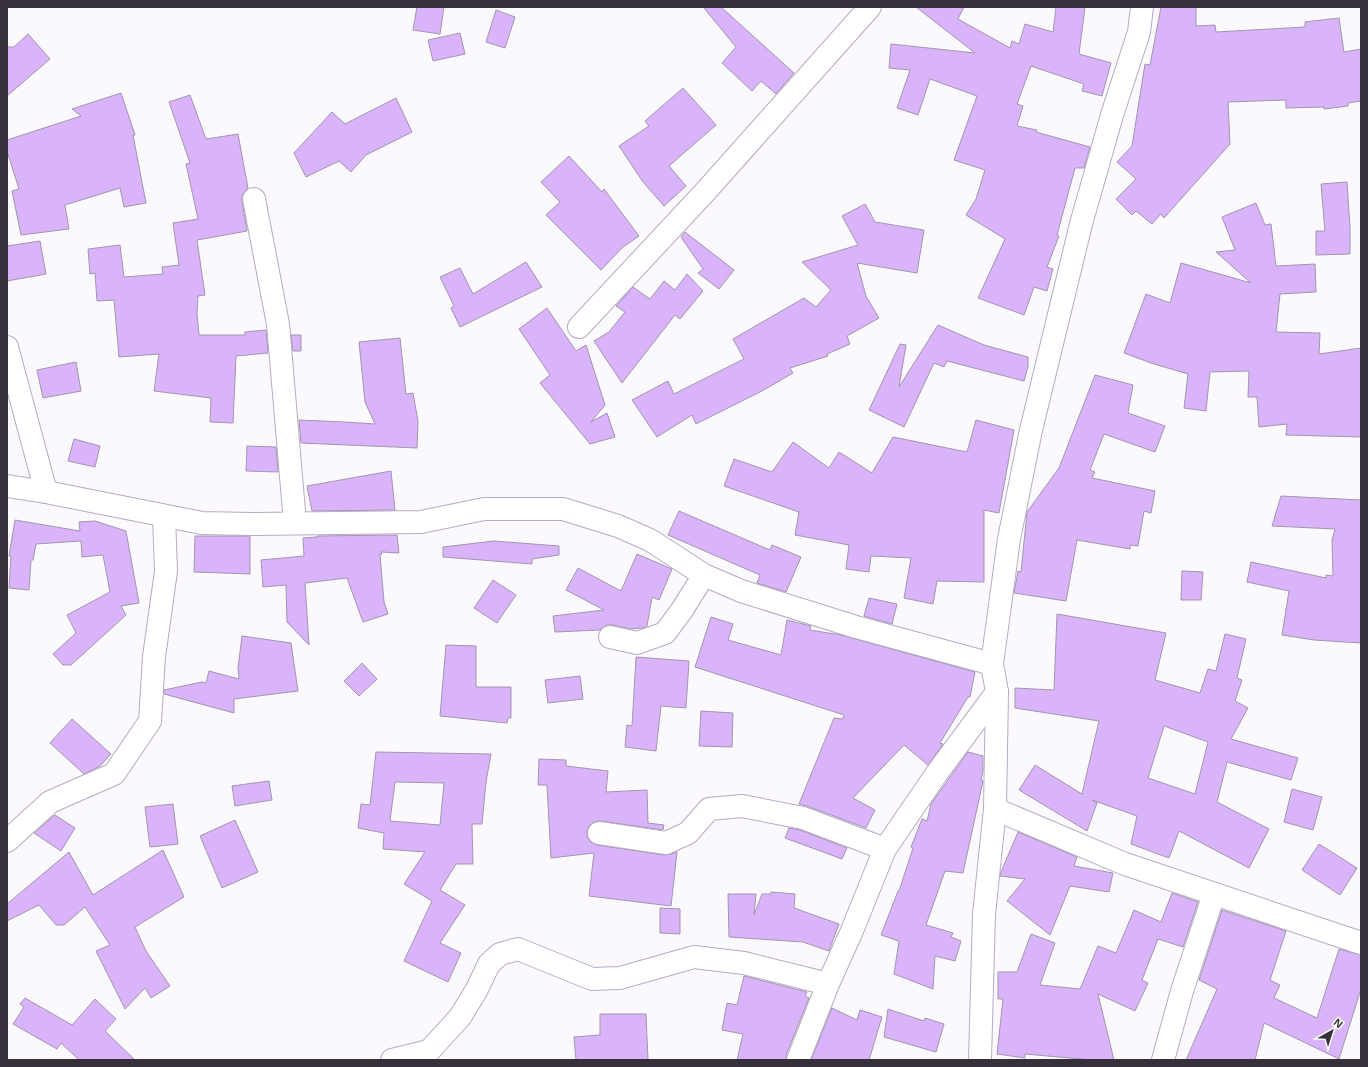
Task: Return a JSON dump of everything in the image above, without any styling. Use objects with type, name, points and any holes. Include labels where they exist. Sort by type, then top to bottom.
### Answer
[{"type":"street","points":[[579,327],[705,192],[870,7]]},
{"type":"street","points":[[980,1060],[984,914],[995,809],[997,692],[992,664],[1009,540],[1031,430],[1081,224],[1112,115],[1139,32],[1142,7]]},
{"type":"street","points":[[254,199],[278,324],[295,523]]},
{"type":"street","points":[[7,347],[46,492]]},
{"type":"street","points":[[7,486],[46,492],[202,523],[251,524],[421,522],[484,509],[563,509],[618,526],[650,540],[704,575],[741,591],[856,627],[992,664]]},
{"type":"street","points":[[7,841],[50,802],[114,774],[150,721],[154,657],[166,571],[164,516]]},
{"type":"street","points":[[610,638],[637,643],[665,633],[682,610],[704,575]]},
{"type":"street","points":[[798,1060],[828,984],[851,933],[885,849],[937,773],[997,692]]},
{"type":"street","points":[[599,833],[666,843],[688,833],[709,809],[742,806],[803,818],[885,849]]},
{"type":"street","points":[[995,809],[1125,864],[1361,943]]},
{"type":"street","points":[[1163,1060],[1182,991],[1214,894]]},
{"type":"street","points":[[392,1060],[429,1051],[460,1017],[476,991],[489,964],[500,954],[518,949],[592,979],[620,978],[694,956],[744,963],[828,984]]},
{"type":"building","points":[[417,7],[444,7],[440,34],[413,30]]},
{"type":"building","points":[[721,7],[794,73],[776,94],[761,81],[752,91],[722,63],[736,47],[704,8]]},
{"type":"building","points":[[916,7],[964,7],[958,19],[1010,48],[1012,41],[1019,44],[1025,24],[1053,32],[1056,7],[1085,7],[1079,54],[1111,63],[1102,96],[1082,91],[1084,84],[1031,66],[1017,104],[1023,106],[1017,126],[1037,130],[1036,132],[1090,147],[1084,168],[1075,168],[1057,235],[1059,236],[1047,267],[1053,269],[1047,291],[1034,287],[1024,315],[978,298],[1005,239],[966,215],[976,199],[985,170],[954,160],[977,96],[930,79],[918,115],[897,108],[910,70],[889,68],[891,44],[975,53]]},
{"type":"building","points":[[1161,7],[1196,7],[1196,26],[1215,25],[1216,32],[1305,27],[1305,22],[1339,18],[1344,52],[1361,49],[1361,101],[1348,103],[1348,106],[1324,109],[1324,107],[1286,108],[1286,100],[1228,102],[1230,144],[1164,218],[1161,214],[1152,224],[1136,211],[1132,215],[1116,199],[1136,179],[1117,162],[1132,146],[1145,64],[1150,65]]},
{"type":"building","points":[[496,10],[515,17],[505,48],[486,42]]},
{"type":"building","points":[[460,33],[465,54],[433,61],[428,40]]},
{"type":"building","points":[[28,34],[50,59],[7,96],[7,47],[14,47]]},
{"type":"building","points":[[683,88],[716,125],[669,166],[686,186],[664,206],[643,182],[619,146],[649,126],[645,121]]},
{"type":"building","points":[[121,93],[135,135],[133,135],[146,203],[124,207],[120,188],[65,205],[69,229],[21,235],[12,191],[19,189],[7,151],[7,140],[81,116],[72,109]]},
{"type":"building","points":[[190,95],[206,139],[238,134],[248,188],[242,195],[247,231],[197,240],[205,295],[198,296],[197,314],[199,335],[245,335],[245,332],[266,330],[268,353],[236,356],[233,423],[210,422],[211,398],[154,391],[159,354],[119,357],[114,300],[97,301],[95,273],[90,274],[88,249],[120,245],[124,277],[163,274],[162,267],[179,265],[173,223],[198,219],[186,164],[190,163],[169,102]]},
{"type":"building","points":[[396,98],[412,132],[366,155],[351,172],[339,161],[306,177],[294,153],[332,112],[345,124]]},
{"type":"building","points":[[569,156],[602,192],[604,189],[639,236],[623,247],[601,270],[546,215],[560,202],[541,182]]},
{"type":"building","points":[[1347,182],[1350,254],[1316,255],[1316,231],[1325,231],[1321,184]]},
{"type":"building","points":[[1256,203],[1265,225],[1271,224],[1276,266],[1315,264],[1316,292],[1280,294],[1276,332],[1320,333],[1319,354],[1361,348],[1361,437],[1286,435],[1287,424],[1259,427],[1257,397],[1248,397],[1249,371],[1210,372],[1206,411],[1184,408],[1188,374],[1124,353],[1146,294],[1170,303],[1181,263],[1251,283],[1216,252],[1235,250],[1222,217]]},
{"type":"building","points":[[865,204],[875,222],[924,230],[917,273],[857,263],[866,296],[879,318],[847,336],[850,344],[827,354],[828,356],[790,368],[793,373],[762,391],[696,424],[692,415],[657,437],[632,400],[668,381],[674,394],[744,359],[733,339],[804,298],[816,307],[831,290],[802,262],[858,245],[842,216]]},
{"type":"building","points":[[685,232],[734,270],[719,289],[698,273],[703,269],[681,237]]},
{"type":"building","points":[[40,241],[46,274],[7,281],[7,246]]},
{"type":"building","points":[[526,262],[542,287],[460,327],[451,308],[454,306],[440,277],[460,268],[473,294]]},
{"type":"building","points":[[687,274],[703,291],[680,319],[675,315],[622,383],[594,341],[609,332],[625,312],[616,306],[633,287],[650,299],[664,281],[675,290]]},
{"type":"building","points":[[547,308],[576,351],[586,345],[605,405],[591,422],[607,413],[615,437],[590,444],[540,383],[550,375],[519,329]]},
{"type":"building","points":[[938,325],[984,345],[1028,357],[1028,366],[1024,381],[947,361],[944,367],[934,363],[904,427],[869,410],[900,344],[906,345],[899,387]]},
{"type":"building","points":[[291,335],[301,335],[301,351],[293,351]]},
{"type":"building","points":[[400,338],[406,394],[413,393],[418,421],[417,448],[301,443],[299,420],[375,424],[365,402],[359,342]]},
{"type":"building","points":[[76,362],[81,391],[43,398],[37,370]]},
{"type":"building","points":[[1095,375],[1133,385],[1128,413],[1165,426],[1155,452],[1104,434],[1090,470],[1095,472],[1092,478],[1155,491],[1151,513],[1144,511],[1138,546],[1130,545],[1130,549],[1077,540],[1066,601],[1014,593],[1018,571],[1021,572],[1027,512],[1059,468]]},
{"type":"building","points":[[976,420],[1014,430],[999,513],[984,510],[984,582],[937,581],[933,604],[904,598],[911,558],[871,556],[869,572],[846,569],[849,545],[795,535],[799,512],[724,486],[734,459],[772,472],[793,442],[829,468],[839,452],[872,473],[893,437],[967,452]]},
{"type":"building","points":[[74,439],[100,446],[95,467],[68,461]]},
{"type":"building","points":[[247,446],[276,447],[278,472],[246,471]]},
{"type":"building","points":[[391,471],[395,510],[312,511],[307,486]]},
{"type":"building","points":[[1281,496],[1361,500],[1361,643],[1314,640],[1282,635],[1289,591],[1247,582],[1251,562],[1326,578],[1326,575],[1333,576],[1332,540],[1335,529],[1272,526]]},
{"type":"building","points":[[679,511],[770,550],[772,545],[801,557],[786,592],[757,583],[760,575],[668,535]]},
{"type":"building","points":[[15,520],[80,531],[79,522],[95,521],[126,531],[139,603],[121,606],[126,615],[71,665],[63,665],[53,654],[76,633],[67,615],[110,592],[103,555],[82,557],[81,541],[36,544],[33,560],[31,560],[29,590],[9,588],[11,556],[9,556]]},
{"type":"building","points":[[397,535],[399,553],[381,552],[382,554],[380,554],[384,602],[388,614],[363,622],[347,578],[305,583],[309,645],[287,622],[286,585],[263,587],[261,560],[304,556],[303,538],[317,536]]},
{"type":"building","points":[[195,536],[250,536],[250,574],[194,572]]},
{"type":"building","points":[[494,541],[559,546],[559,555],[532,559],[532,564],[443,557],[443,547]]},
{"type":"building","points":[[637,554],[672,569],[659,600],[652,597],[647,626],[630,629],[607,625],[600,630],[555,632],[553,616],[604,610],[566,590],[578,568],[621,591]]},
{"type":"building","points":[[1182,571],[1203,572],[1201,600],[1181,600]]},
{"type":"building","points":[[493,580],[516,595],[497,623],[474,608]]},
{"type":"building","points":[[869,598],[897,604],[892,624],[864,616]]},
{"type":"building","points":[[1057,614],[1166,633],[1155,680],[1200,693],[1208,669],[1216,671],[1225,634],[1246,639],[1237,678],[1242,680],[1235,701],[1248,708],[1231,739],[1298,758],[1291,780],[1227,762],[1217,802],[1269,829],[1249,868],[1179,831],[1169,858],[1131,844],[1137,816],[1092,800],[1097,803],[1087,831],[1019,790],[1035,765],[1082,794],[1099,721],[1015,708],[1015,688],[1054,690]],"holes":[[[1164,726],[1208,742],[1195,794],[1148,778]]]},
{"type":"building","points":[[711,617],[733,624],[728,640],[781,655],[787,620],[811,626],[810,630],[841,635],[975,672],[970,697],[968,697],[940,743],[943,744],[928,765],[904,745],[853,798],[875,810],[866,828],[799,804],[834,718],[843,719],[844,715],[695,667]]},
{"type":"building","points":[[242,636],[291,643],[298,691],[234,699],[234,713],[164,694],[164,690],[202,682],[206,683],[209,671],[239,679],[238,668]]},
{"type":"building","points":[[446,645],[476,646],[476,687],[511,687],[511,718],[508,718],[507,723],[440,716]]},
{"type":"building","points":[[636,657],[689,661],[686,708],[661,706],[656,751],[625,747],[627,725],[632,726]]},
{"type":"building","points":[[362,663],[377,679],[359,696],[344,681]]},
{"type":"building","points":[[580,676],[583,699],[548,703],[545,680]]},
{"type":"building","points":[[701,711],[733,713],[732,747],[699,746]]},
{"type":"building","points":[[72,719],[111,754],[100,766],[84,774],[50,743]]},
{"type":"building","points":[[376,752],[491,754],[486,782],[482,824],[472,824],[473,864],[456,864],[440,890],[465,905],[440,943],[461,953],[448,982],[404,961],[432,901],[404,884],[425,852],[383,849],[384,833],[358,828],[361,804],[370,805]],"holes":[[[395,782],[444,783],[440,825],[390,821]]]},
{"type":"building","points":[[968,752],[983,756],[983,771],[981,780],[983,781],[963,873],[945,871],[926,925],[953,933],[951,937],[961,941],[955,961],[935,956],[933,989],[894,974],[899,941],[881,935],[899,891],[913,848],[911,847],[922,819],[927,821],[931,804]]},
{"type":"building","points":[[539,759],[566,760],[566,766],[608,771],[606,792],[647,790],[648,823],[664,825],[663,830],[600,821],[594,822],[589,826],[587,837],[591,842],[597,845],[664,855],[677,852],[671,906],[589,896],[594,853],[551,858],[547,785],[538,785]]},
{"type":"building","points":[[269,781],[272,800],[235,806],[232,786]]},
{"type":"building","points":[[1292,789],[1322,797],[1313,830],[1284,822]]},
{"type":"building","points":[[173,804],[178,844],[150,847],[145,807]]},
{"type":"building","points":[[55,815],[75,828],[61,851],[34,833]]},
{"type":"building","points":[[235,820],[258,872],[222,888],[200,836]]},
{"type":"building","points":[[789,828],[800,830],[847,848],[842,859],[785,838]]},
{"type":"building","points":[[1018,832],[1077,857],[1074,866],[1113,873],[1109,892],[1070,886],[1050,935],[1007,901],[1025,879],[1000,876]]},
{"type":"building","points":[[1319,844],[1357,868],[1340,895],[1302,870]]},
{"type":"building","points":[[163,850],[184,897],[135,927],[146,951],[170,986],[151,998],[145,988],[125,1009],[96,951],[110,945],[85,907],[64,925],[56,925],[39,905],[7,921],[7,904],[69,852],[93,895]]},
{"type":"building","points":[[771,892],[795,894],[794,908],[839,924],[829,951],[803,942],[729,937],[728,894],[756,894],[754,915],[762,894],[771,894]]},
{"type":"building","points":[[1172,893],[1198,902],[1183,947],[1158,939],[1142,980],[1148,983],[1135,1011],[1098,994],[1114,1060],[1092,1060],[1025,1054],[1025,1058],[997,1054],[1003,999],[998,999],[998,972],[1017,972],[1031,934],[1055,943],[1040,985],[1080,989],[1098,946],[1116,953],[1134,910],[1161,922]]},
{"type":"building","points":[[660,908],[680,909],[680,934],[660,933]]},
{"type":"building","points":[[1222,910],[1286,931],[1270,980],[1280,985],[1274,998],[1317,1018],[1339,949],[1361,955],[1361,989],[1339,1059],[1264,1023],[1255,1060],[1186,1060],[1217,989],[1199,980]]},
{"type":"building","points":[[744,976],[807,992],[805,996],[809,998],[786,1055],[786,1060],[737,1060],[743,1034],[722,1030],[727,1003],[737,1005]]},
{"type":"building","points":[[25,998],[72,1025],[95,999],[116,1019],[105,1031],[135,1060],[79,1060],[61,1043],[57,1049],[13,1024],[24,1007],[20,1004]]},
{"type":"building","points":[[832,1008],[857,1020],[860,1010],[882,1017],[869,1060],[811,1060]]},
{"type":"building","points":[[888,1009],[924,1021],[925,1018],[944,1024],[936,1052],[884,1037]]},
{"type":"building","points":[[600,1014],[646,1014],[648,1060],[576,1060],[574,1037],[600,1035]]}]
